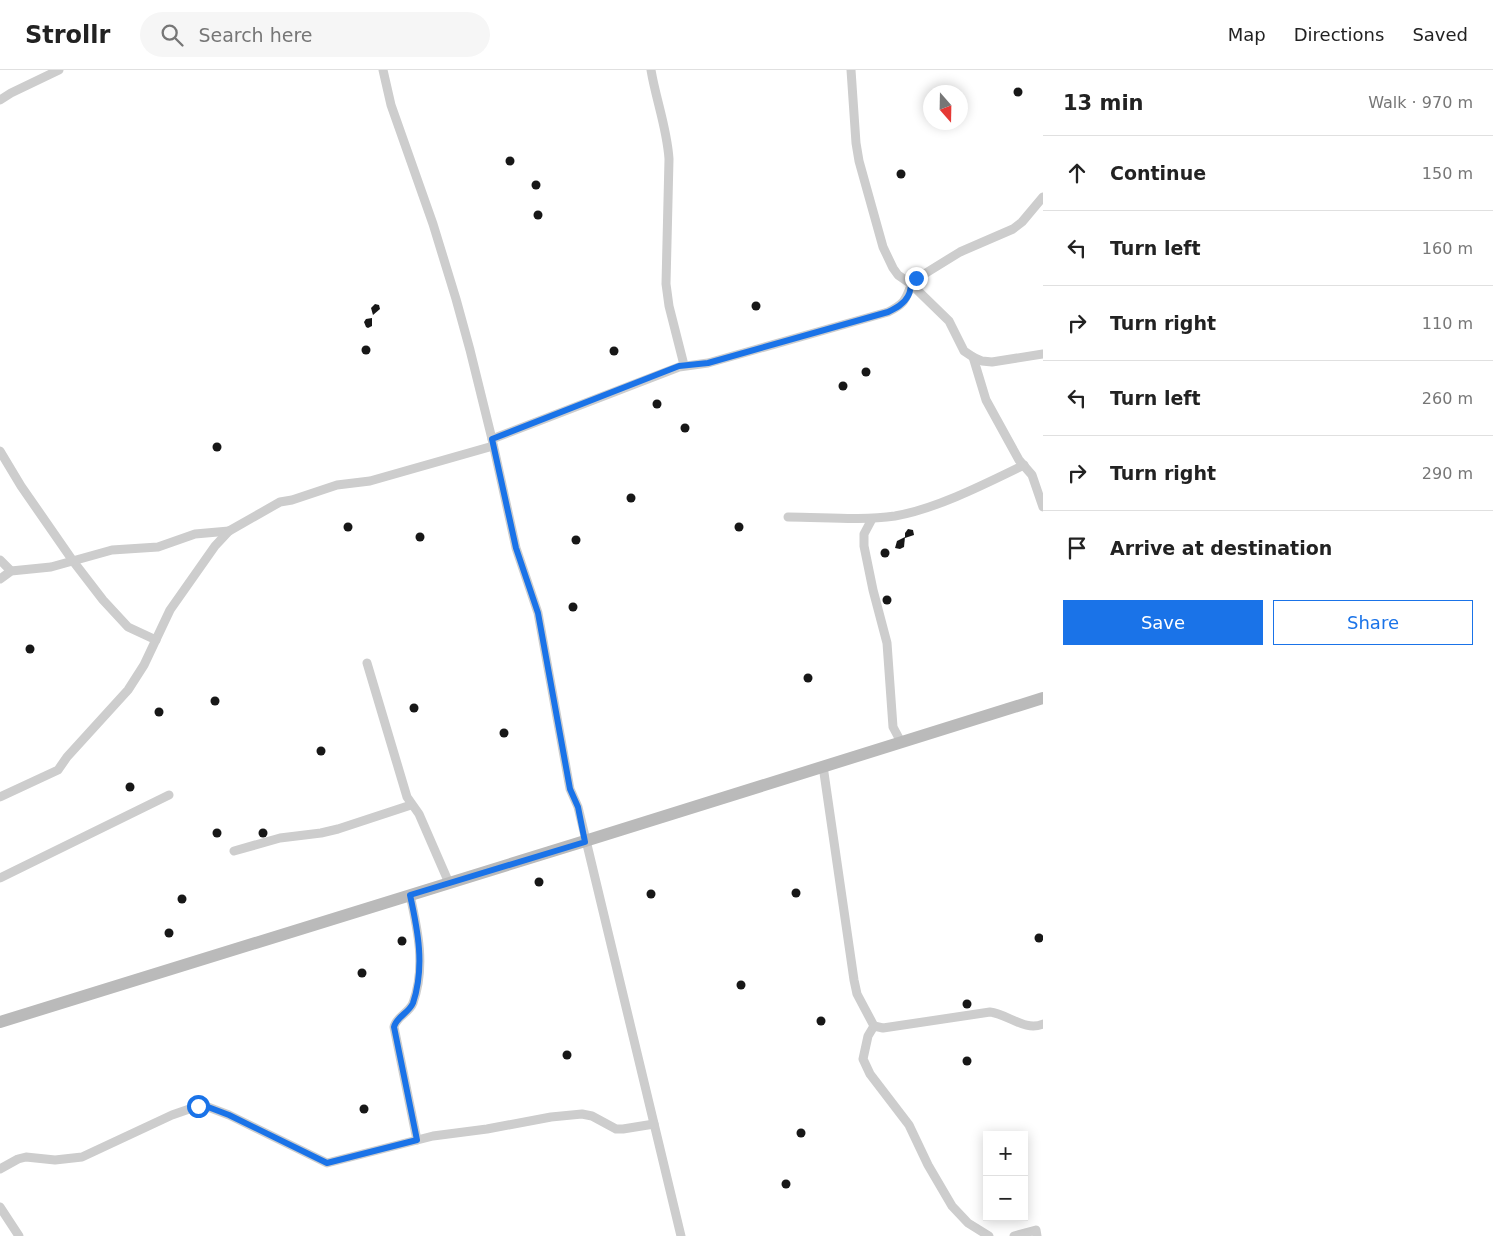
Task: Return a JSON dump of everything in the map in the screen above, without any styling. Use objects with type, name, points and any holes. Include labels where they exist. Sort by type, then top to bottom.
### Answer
[{"type":"street","points":[[0,100],[59,70]]},
{"type":"street","points":[[383,70],[391,105],[456,299],[493,442],[516,548],[538,613],[570,789],[578,807],[681,1236]]},
{"type":"street","points":[[651,70],[668,139],[666,284],[669,306],[684,366]]},
{"type":"street","points":[[851,70],[856,143],[864,183],[888,260],[898,275],[911,284],[949,321],[964,350],[972,357],[992,362],[1043,354]]},
{"type":"street","points":[[0,797],[58,770],[67,757],[128,690],[144,665],[170,610],[180,594],[215,546],[229,531],[280,502],[292,500],[337,485],[378,479],[493,442],[684,366],[708,363],[888,312],[908,297],[911,284],[916,278],[960,252],[1012,229],[1022,222],[1043,197]]},
{"type":"street","points":[[972,357],[986,400],[1019,460],[1032,474],[1043,507]]},
{"type":"street","points":[[0,451],[21,486],[73,561],[121,621],[128,627],[156,640]]},
{"type":"street","points":[[788,517],[872,518],[898,515],[931,506],[1024,465]]},
{"type":"street","points":[[872,518],[864,534],[864,546],[887,643],[893,727],[901,742]]},
{"type":"street","points":[[0,579],[11,571],[51,567],[112,550],[158,547],[195,534],[229,531]]},
{"type":"street","points":[[0,560],[11,571]]},
{"type":"street","points":[[367,663],[407,798],[419,814],[449,883]]},
{"type":"street","points":[[0,1022],[585,842],[1043,698]]},
{"type":"street","points":[[823,766],[854,980],[857,994],[874,1026],[883,1028],[990,1012],[1028,1026],[1034,1027],[1043,1024]]},
{"type":"street","points":[[0,878],[169,796]]},
{"type":"street","points":[[234,852],[280,838],[338,829],[411,805]]},
{"type":"street","points":[[410,895],[418,932],[420,956],[419,983],[410,1010],[396,1021],[394,1027],[417,1140]]},
{"type":"street","points":[[874,1026],[864,1047],[863,1059],[870,1074],[909,1125],[928,1165],[952,1206],[968,1223],[989,1236]]},
{"type":"street","points":[[0,1169],[18,1159],[26,1157],[56,1160],[82,1157],[172,1114],[198,1106],[208,1107],[229,1115],[327,1163],[417,1140],[551,1117],[582,1114],[623,1129],[654,1124]]},
{"type":"street","points":[[0,1207],[19,1236]]},
{"type":"street","points":[[1014,1236],[1036,1230],[1037,1236]]},
{"type":"building","points":[[1018,87],[1023,92],[1018,97],[1013,92]]},
{"type":"building","points":[[510,156],[515,161],[510,166],[505,161]]},
{"type":"building","points":[[901,169],[906,174],[901,179],[896,174]]},
{"type":"building","points":[[536,180],[541,185],[536,190],[531,185]]},
{"type":"building","points":[[538,210],[543,215],[538,220],[533,215]]},
{"type":"building","points":[[756,301],[761,306],[756,311],[751,306]]},
{"type":"building","points":[[375,304],[379,305],[380,309],[373,315],[371,308]]},
{"type":"building","points":[[372,318],[372,326],[366,327],[364,322],[366,319]]},
{"type":"building","points":[[366,345],[371,350],[366,355],[361,350]]},
{"type":"building","points":[[614,346],[619,351],[614,356],[609,351]]},
{"type":"building","points":[[866,367],[871,372],[866,377],[861,372]]},
{"type":"building","points":[[843,381],[848,386],[843,391],[838,386]]},
{"type":"building","points":[[657,399],[662,404],[657,409],[652,404]]},
{"type":"building","points":[[685,423],[690,428],[685,433],[680,428]]},
{"type":"building","points":[[217,442],[222,447],[217,452],[212,447]]},
{"type":"building","points":[[631,493],[636,498],[631,503],[626,498]]},
{"type":"building","points":[[348,522],[353,527],[348,532],[343,527]]},
{"type":"building","points":[[739,522],[744,527],[739,532],[734,527]]},
{"type":"building","points":[[908,529],[913,530],[914,535],[905,538],[905,533]]},
{"type":"building","points":[[420,532],[425,537],[420,542],[415,537]]},
{"type":"building","points":[[576,535],[581,540],[576,545],[571,540]]},
{"type":"building","points":[[905,537],[904,547],[900,549],[895,548],[897,541]]},
{"type":"building","points":[[885,548],[890,553],[885,558],[880,553]]},
{"type":"building","points":[[887,595],[892,600],[887,605],[882,600]]},
{"type":"building","points":[[573,602],[578,607],[573,612],[568,607]]},
{"type":"building","points":[[30,644],[35,649],[30,654],[25,649]]},
{"type":"building","points":[[808,673],[813,678],[808,683],[803,678]]},
{"type":"building","points":[[215,696],[220,701],[215,706],[210,701]]},
{"type":"building","points":[[414,703],[419,708],[414,713],[409,708]]},
{"type":"building","points":[[159,707],[164,712],[159,717],[154,712]]},
{"type":"building","points":[[504,728],[509,733],[504,738],[499,733]]},
{"type":"building","points":[[321,746],[326,751],[321,756],[316,751]]},
{"type":"building","points":[[130,782],[135,787],[130,792],[125,787]]},
{"type":"building","points":[[217,828],[222,833],[217,838],[212,833]]},
{"type":"building","points":[[263,829],[267,833],[263,837],[259,833]]},
{"type":"building","points":[[539,877],[544,882],[539,887],[534,882]]},
{"type":"building","points":[[796,888],[801,893],[796,898],[791,893]]},
{"type":"building","points":[[651,889],[656,894],[651,899],[646,894]]},
{"type":"building","points":[[182,894],[187,899],[182,904],[177,899]]},
{"type":"building","points":[[169,928],[174,933],[169,938],[164,933]]},
{"type":"building","points":[[1039,933],[1044,938],[1039,943],[1034,938]]},
{"type":"building","points":[[402,936],[407,941],[402,946],[397,941]]},
{"type":"building","points":[[362,968],[367,973],[362,978],[357,973]]},
{"type":"building","points":[[741,980],[746,985],[741,990],[736,985]]},
{"type":"building","points":[[967,999],[972,1004],[967,1009],[962,1004]]},
{"type":"building","points":[[821,1016],[826,1021],[821,1026],[816,1021]]},
{"type":"building","points":[[567,1050],[572,1055],[567,1060],[562,1055]]},
{"type":"building","points":[[967,1056],[972,1061],[967,1066],[962,1061]]},
{"type":"building","points":[[364,1104],[369,1109],[364,1114],[359,1109]]},
{"type":"building","points":[[801,1128],[806,1133],[801,1138],[796,1133]]},
{"type":"building","points":[[786,1179],[791,1184],[786,1189],[781,1184]]},
{"type":"route","points":[[198,1106],[218,1110],[322,1162],[331,1164],[417,1140],[394,1027],[396,1021],[410,1010],[419,983],[420,956],[418,932],[410,895],[585,842],[578,807],[570,789],[554,712],[538,613],[516,548],[492,439],[526,424],[679,366],[708,363],[888,312],[896,308],[908,297],[911,284],[916,278]]}]
